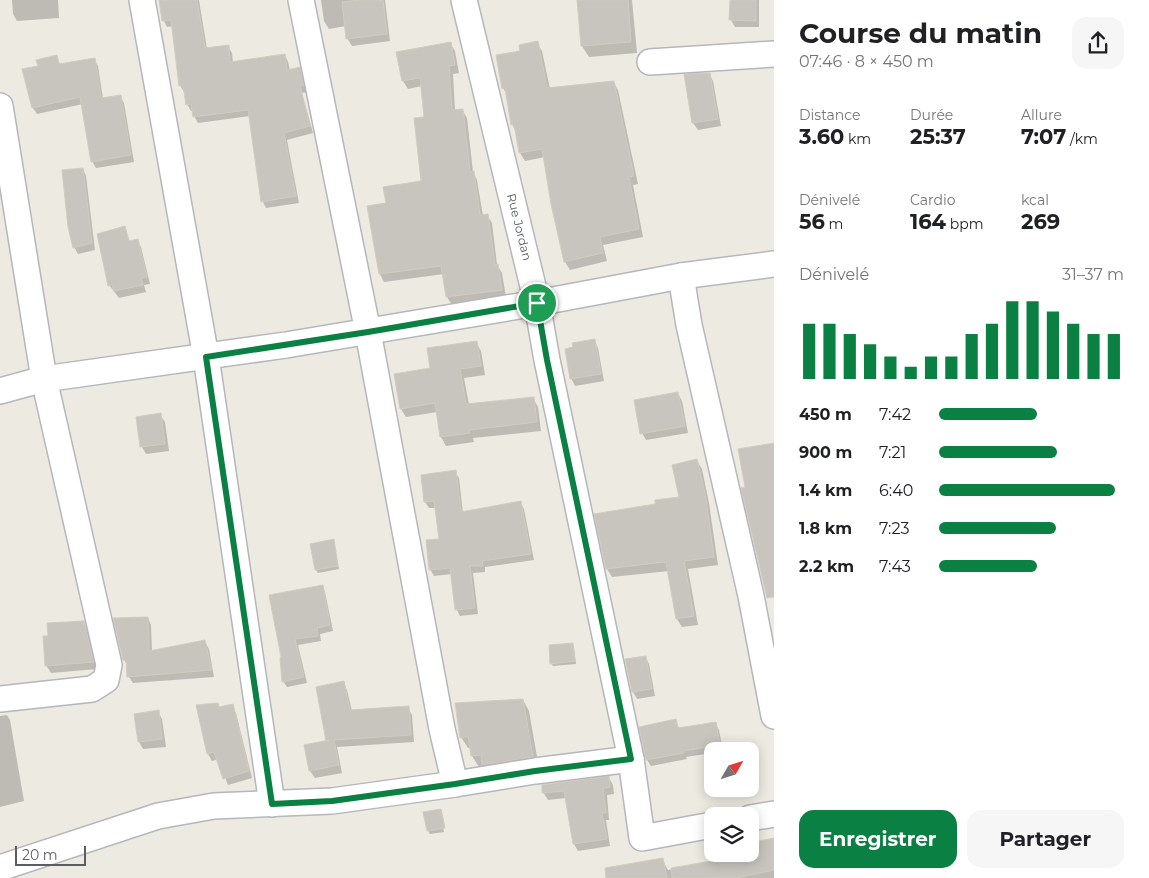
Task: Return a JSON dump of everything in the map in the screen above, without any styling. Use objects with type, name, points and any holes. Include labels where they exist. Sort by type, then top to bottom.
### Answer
[{"type":"street","points":[[142,0],[206,357],[272,804]]},
{"type":"street","points":[[300,0],[368,332],[428,656],[455,784]]},
{"type":"street","name":"Rue Jordan","points":[[464,0],[537,303],[547,360],[631,759],[642,838],[704,826]]},
{"type":"street","points":[[650,62],[774,54]]},
{"type":"street","points":[[0,106],[44,379],[109,664],[106,680],[92,689],[0,699]]},
{"type":"street","points":[[0,391],[44,379],[368,332],[681,276],[774,264]]},
{"type":"street","points":[[681,276],[689,325],[751,596],[774,716]]},
{"type":"street","points":[[0,868],[158,816],[214,806],[332,801],[631,759]]},
{"type":"street","points":[[759,816],[774,814]]},
{"type":"building","points":[[159,0],[197,0],[205,48],[229,45],[230,62],[285,54],[287,70],[300,67],[304,85],[300,86],[310,126],[284,133],[296,196],[261,202],[248,110],[193,117],[191,104],[186,105],[183,85],[179,86],[171,20],[162,21]]},
{"type":"building","points":[[383,0],[387,34],[346,39],[342,2]]},
{"type":"building","points":[[577,0],[628,0],[631,42],[581,46]]},
{"type":"building","points":[[730,0],[756,0],[756,21],[729,20]]},
{"type":"building","points":[[538,41],[547,88],[614,81],[634,176],[629,177],[639,229],[600,237],[603,253],[564,262],[551,204],[542,149],[519,153],[514,124],[511,125],[505,88],[502,89],[496,55],[520,51],[519,45]]},
{"type":"building","points":[[451,42],[455,65],[449,66],[452,110],[463,109],[470,172],[474,171],[480,215],[488,214],[495,265],[498,264],[502,290],[446,297],[441,266],[379,274],[367,206],[386,203],[383,187],[421,181],[414,118],[424,117],[420,78],[402,81],[396,52]]},
{"type":"building","points":[[57,55],[59,64],[95,58],[101,98],[121,95],[131,155],[91,162],[80,97],[32,108],[22,69],[38,66],[36,60]]},
{"type":"building","points":[[710,73],[718,119],[692,123],[684,74]]},
{"type":"building","points":[[83,168],[92,243],[73,248],[68,227],[62,170]]},
{"type":"building","points":[[125,226],[129,241],[138,239],[147,277],[141,278],[143,285],[114,291],[112,285],[108,286],[97,234]]},
{"type":"building","points":[[595,339],[601,374],[570,379],[565,349],[573,347],[572,343]]},
{"type":"building","points":[[477,341],[481,366],[460,369],[466,404],[534,397],[537,422],[469,430],[470,433],[440,437],[435,403],[400,409],[394,374],[430,368],[427,348]]},
{"type":"building","points":[[678,392],[685,426],[640,434],[634,400]]},
{"type":"building","points":[[161,413],[165,444],[140,447],[136,417]]},
{"type":"building","points":[[774,443],[774,597],[767,598],[741,488],[745,487],[738,449]]},
{"type":"building","points":[[697,459],[705,493],[714,557],[684,561],[694,616],[676,619],[666,563],[606,569],[594,514],[655,504],[655,500],[679,497],[672,465]]},
{"type":"building","points":[[456,470],[461,512],[521,501],[531,554],[482,561],[483,566],[470,566],[475,608],[455,610],[450,568],[429,570],[426,540],[439,539],[434,501],[424,502],[421,475]]},
{"type":"building","points":[[334,539],[338,566],[315,570],[310,544]]},
{"type":"building","points":[[323,585],[330,625],[317,628],[318,636],[295,639],[304,677],[282,682],[281,657],[269,595]]},
{"type":"building","points":[[148,617],[149,651],[205,640],[212,670],[127,677],[126,660],[123,660],[113,618]]},
{"type":"building","points":[[84,621],[94,662],[45,666],[43,636],[48,636],[47,623]]},
{"type":"building","points":[[573,643],[575,661],[550,664],[549,645]]},
{"type":"building","points":[[646,656],[652,689],[632,692],[625,659]]},
{"type":"building","points":[[344,681],[350,710],[409,706],[411,735],[334,740],[339,765],[309,771],[304,745],[326,741],[316,687]]},
{"type":"building","points":[[523,699],[533,757],[482,765],[481,755],[471,756],[468,736],[460,738],[455,703]]},
{"type":"building","points":[[218,703],[219,707],[233,704],[249,771],[223,779],[214,752],[207,754],[196,705]]},
{"type":"building","points":[[159,710],[162,739],[138,742],[134,714]]},
{"type":"building","points":[[676,719],[678,728],[716,722],[719,742],[704,742],[704,748],[646,760],[639,727]]},
{"type":"building","points":[[609,776],[610,787],[603,788],[606,813],[602,813],[607,839],[573,844],[564,791],[542,793],[542,785]]},
{"type":"building","points":[[441,809],[445,828],[427,831],[423,812]]},
{"type":"building","points":[[774,838],[774,870],[736,878],[672,878],[671,868],[706,862],[759,862],[759,841]]},
{"type":"building","points":[[663,858],[667,878],[606,878],[605,868]]},
{"type":"route","points":[[537,303],[547,360],[631,759],[332,801],[272,804],[206,357],[537,303]]}]
